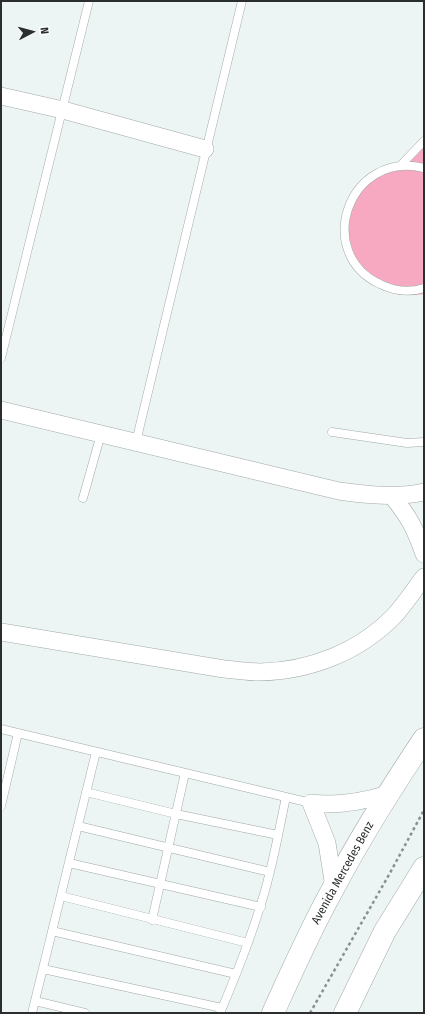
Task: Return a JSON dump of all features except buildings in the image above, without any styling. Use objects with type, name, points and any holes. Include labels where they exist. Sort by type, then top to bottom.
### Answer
[{"type":"main road","name":"Avenida Mercedes Benz","points":[[273,1013],[302,950],[334,887],[388,794],[424,739]]},
{"type":"main road","points":[[345,1013],[386,931],[424,868]]},
{"type":"street","points":[[1,96],[63,110],[205,149]]},
{"type":"street","points":[[1,410],[339,491],[364,495],[392,496],[424,492]]},
{"type":"street","points":[[392,496],[407,514],[416,531],[424,554]]},
{"type":"street","points":[[1,632],[224,669],[259,672],[289,670],[322,662],[349,650],[372,636],[394,615],[424,577]]},
{"type":"street","points":[[334,887],[327,843],[311,803],[350,803],[368,800],[388,794]]},
{"type":"lane","points":[[1,358],[89,1]]},
{"type":"lane","points":[[136,442],[205,149],[242,1]]},
{"type":"lane","points":[[400,166],[424,141]]},
{"type":"lane","points":[[424,168],[400,166],[383,170],[368,178],[356,190],[348,205],[344,222],[345,239],[350,256],[360,270],[373,281],[389,288],[406,291],[424,288]]},
{"type":"lane","points":[[332,432],[407,443],[424,442]]},
{"type":"lane","points":[[83,498],[101,434]]},
{"type":"lane","points":[[1,729],[311,803]]},
{"type":"lane","points":[[1,806],[18,733]]},
{"type":"lane","points":[[32,1013],[96,752]]},
{"type":"lane","points":[[152,920],[185,773]]},
{"type":"lane","points":[[86,792],[176,814],[278,835]]},
{"type":"lane","points":[[43,969],[221,1011],[261,907],[286,797]]},
{"type":"lane","points":[[78,826],[270,872]]},
{"type":"lane","points":[[69,863],[261,907]]},
{"type":"lane","points":[[61,896],[248,943]]},
{"type":"lane","points":[[52,931],[236,974]]},
{"type":"lane","points":[[35,1001],[85,1013]]},
{"type":"path","points":[[310,1013],[390,873],[424,810]]},
{"type":"shaded area","points":[[424,139],[424,294],[400,295],[382,290],[366,279],[348,248],[348,216],[364,187],[377,176],[393,170]]}]
